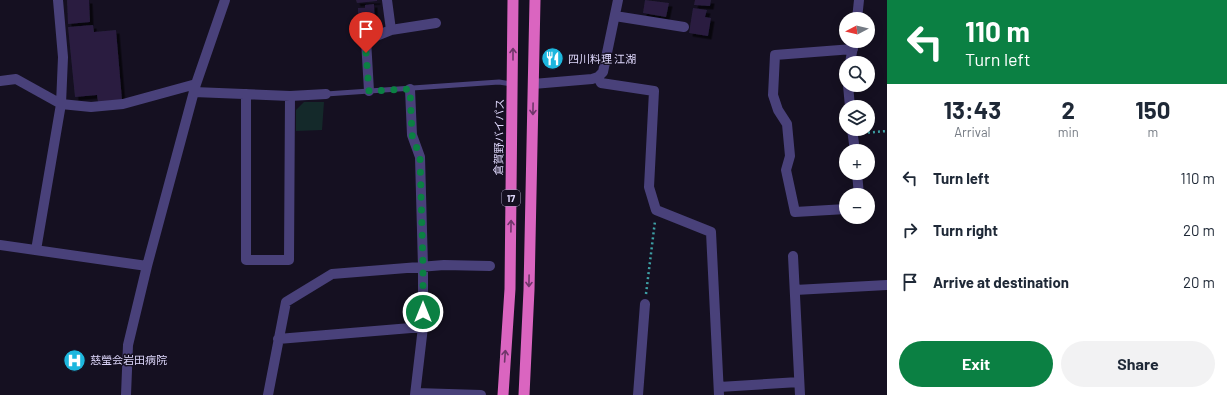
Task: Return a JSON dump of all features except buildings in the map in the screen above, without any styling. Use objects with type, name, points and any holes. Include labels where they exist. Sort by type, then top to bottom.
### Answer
[{"type":"highway","name":"倉賀野バイパス","points":[[503,395],[510,289],[513,0]]},
{"type":"highway","name":"17","points":[[524,395],[535,0]]},
{"type":"street","points":[[36,250],[62,104],[63,57],[58,0]]},
{"type":"street","points":[[126,395],[128,344],[146,266],[195,88],[225,0]]},
{"type":"street","points":[[387,0],[391,30]]},
{"type":"street","points":[[533,84],[598,77],[603,72],[618,0]]},
{"type":"street","points":[[858,12],[859,0]]},
{"type":"street","points":[[615,16],[684,27]]},
{"type":"street","points":[[369,91],[366,40],[391,30],[436,24]]},
{"type":"street","points":[[839,47],[775,55],[773,95],[778,110],[787,124],[790,156],[786,170],[795,212],[839,209]]},
{"type":"street","points":[[598,77],[601,83],[654,91],[649,187],[656,210],[711,232],[719,391],[799,382]]},
{"type":"street","points":[[0,81],[16,79],[62,104],[91,107],[123,104],[195,88],[246,94],[290,96],[326,94]]},
{"type":"street","points":[[410,89],[412,135],[420,157],[423,267],[423,327],[416,394],[481,395]]},
{"type":"street","points":[[246,94],[246,260],[289,260],[290,96]]},
{"type":"street","points":[[0,245],[146,266]]},
{"type":"street","points":[[793,256],[800,395]]},
{"type":"street","points":[[268,395],[286,302],[332,274],[423,267],[490,266]]},
{"type":"street","points":[[795,290],[887,285]]},
{"type":"street","points":[[638,395],[645,304]]},
{"type":"street","points":[[278,339],[423,327]]},
{"type":"lane","points":[[326,94],[499,82],[513,84]]},
{"type":"path","points":[[875,131],[887,131]]},
{"type":"path","points":[[645,304],[656,210]]},
{"type":"green space","points":[[304,102],[324,102],[322,130],[296,131],[296,110]]},
{"type":"place","name":"四川料理 江湖","points":[[552,59]]},
{"type":"place","name":"慈瑩会岩田病院","points":[[75,360]]},
{"type":"route","points":[[366,53],[369,91],[410,89],[412,135],[420,157],[423,312]]}]
